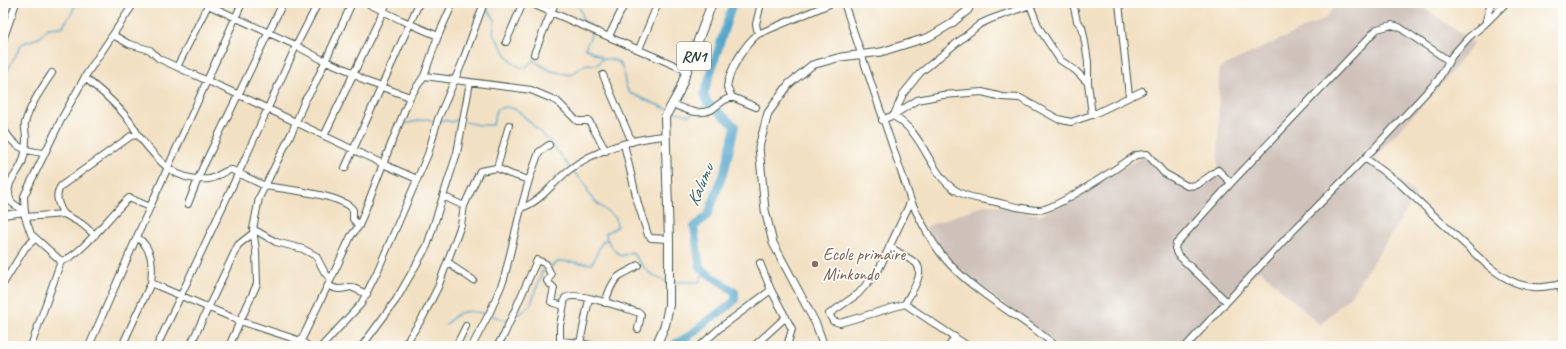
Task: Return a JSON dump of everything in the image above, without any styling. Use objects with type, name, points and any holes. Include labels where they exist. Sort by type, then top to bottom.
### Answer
[{"type":"highway","name":"RN1","points":[[656,346],[661,338],[667,315],[669,282],[669,239],[664,123],[669,108],[679,92],[688,70],[711,3]]},
{"type":"main road","points":[[824,346],[816,324],[773,243],[765,210],[759,147],[768,113],[789,84],[817,63],[881,52],[929,37],[951,24],[968,10],[971,3]]},
{"type":"street","points":[[3,40],[16,3]]},
{"type":"street","points":[[60,261],[31,234],[25,215],[24,196],[44,153],[85,78],[134,3]]},
{"type":"street","points":[[89,346],[242,3]]},
{"type":"street","points":[[188,204],[198,179],[283,3]]},
{"type":"street","points":[[157,346],[239,172],[296,46],[318,3]]},
{"type":"street","points":[[228,346],[257,284],[256,251],[252,232],[259,198],[284,151],[305,100],[326,61],[352,3]]},
{"type":"street","points":[[367,3],[410,25],[438,36]]},
{"type":"street","points":[[324,136],[386,3]]},
{"type":"street","points":[[345,168],[419,3]]},
{"type":"street","points":[[300,341],[350,236],[358,226],[410,98],[424,76],[438,36],[453,3]]},
{"type":"street","points":[[322,346],[350,317],[367,294],[428,154],[437,122],[455,80],[484,3]]},
{"type":"street","points":[[506,42],[523,3]]},
{"type":"street","points":[[530,3],[552,11],[688,70]]},
{"type":"street","points":[[534,54],[555,3]]},
{"type":"street","points":[[609,36],[625,3]]},
{"type":"street","points":[[639,49],[658,3]]},
{"type":"street","points":[[758,34],[756,24],[761,3]]},
{"type":"street","points":[[756,107],[732,97],[728,90],[728,83],[748,42],[758,34],[832,3]]},
{"type":"street","points":[[844,3],[882,120],[911,201],[924,227],[950,264],[973,284],[1056,346]]},
{"type":"street","points":[[1073,3],[1077,21],[1082,27],[1086,42],[1088,83],[1092,115]]},
{"type":"street","points":[[1119,3],[1129,96]]},
{"type":"street","points":[[1484,24],[1491,3]]},
{"type":"street","points":[[1186,346],[1289,235],[1365,158],[1438,80],[1449,61],[1469,37],[1506,3]]},
{"type":"street","points":[[177,67],[209,4],[235,19],[353,73],[365,81],[410,98]]},
{"type":"street","points":[[894,115],[909,84],[933,61],[985,21],[1033,4],[1039,28],[1060,60],[1075,70],[1088,83]]},
{"type":"street","points":[[1227,302],[1177,254],[1175,248],[1176,244],[1231,183],[1377,29],[1392,25],[1399,27],[1449,61]]},
{"type":"street","points":[[113,35],[129,44],[150,50],[158,58],[417,179]]},
{"type":"street","points":[[25,215],[11,202],[9,193],[13,176],[21,165],[26,141],[26,122],[35,100],[52,73]]},
{"type":"street","points":[[603,75],[632,142]]},
{"type":"street","points":[[424,76],[520,88],[551,98],[562,105],[577,121],[589,121],[606,151]]},
{"type":"street","points":[[85,78],[105,93],[162,164],[168,169],[182,175],[198,179],[214,178],[229,170],[239,172],[265,186],[325,196],[347,203],[353,210],[353,219],[358,226]]},
{"type":"street","points":[[362,346],[396,300],[427,246],[457,153],[470,82]]},
{"type":"street","points":[[882,120],[894,115],[917,100],[943,95],[982,92],[1002,97],[1020,98],[1058,119],[1069,122],[1077,121],[1092,115],[1142,91]]},
{"type":"street","points":[[669,108],[695,112],[712,110],[718,103],[732,97]]},
{"type":"street","points":[[894,115],[910,127],[932,164],[951,187],[960,194],[972,198],[1041,210],[1088,186],[1136,155],[1142,153],[1150,156],[1164,173],[1187,186],[1197,185],[1218,170],[1231,183]]},
{"type":"street","points":[[497,168],[509,125]]},
{"type":"street","points":[[3,127],[11,141],[17,147],[24,150],[44,153]]},
{"type":"street","points":[[64,214],[57,198],[58,191],[61,186],[127,138],[138,135]]},
{"type":"street","points":[[521,208],[531,204],[551,189],[570,169],[606,151],[624,144],[665,136]]},
{"type":"street","points":[[624,144],[638,204],[648,235],[651,238],[669,239]]},
{"type":"street","points":[[472,346],[489,314],[507,270],[521,208],[539,152],[549,145]]},
{"type":"street","points":[[1365,158],[1398,182],[1486,264],[1502,276],[1517,283],[1535,287],[1561,284],[1563,295]]},
{"type":"street","points":[[404,346],[434,297],[461,224],[464,206],[480,171],[497,168],[529,180]]},
{"type":"street","points":[[443,196],[464,206]]},
{"type":"street","points":[[60,261],[68,259],[95,234],[128,198],[150,207]]},
{"type":"street","points":[[890,248],[916,263],[919,267],[919,277],[905,304],[840,323],[833,321],[829,314],[861,291],[880,267],[911,201]]},
{"type":"street","points":[[3,215],[64,214],[82,224],[95,234]]},
{"type":"street","points":[[252,232],[276,242],[303,249],[316,256],[329,282],[338,290],[351,287],[367,294]]},
{"type":"street","points":[[190,346],[238,245],[252,232]]},
{"type":"street","points":[[122,346],[151,284],[150,252],[145,244],[137,237]]},
{"type":"street","points":[[3,284],[25,248],[35,239]]},
{"type":"street","points":[[497,346],[504,335],[536,261],[538,260],[548,267],[550,275],[548,281],[554,288],[551,301],[563,306]]},
{"type":"street","points":[[31,346],[60,261]]},
{"type":"street","points":[[448,261],[455,268],[473,280]]},
{"type":"street","points":[[760,263],[771,290],[792,329],[787,346]]},
{"type":"street","points":[[605,303],[609,290],[618,277],[631,271],[638,265]]},
{"type":"street","points":[[151,284],[240,321],[300,341],[308,346]]},
{"type":"street","points":[[700,346],[721,327],[771,290]]},
{"type":"street","points":[[594,346],[580,343],[560,344],[560,326],[566,297],[589,299],[640,314],[642,315],[638,329]]},
{"type":"street","points":[[580,343],[589,299]]},
{"type":"street","points":[[905,304],[968,346]]},
{"type":"street","points":[[754,346],[786,317]]},
{"type":"street","points":[[465,346],[457,344],[466,326]]},
{"type":"street","points":[[949,346],[954,337]]},
{"type":"street","points":[[194,339],[197,346]]},
{"type":"shaded area","points":[[1337,3],[1417,3],[1474,43],[1443,82],[1374,158],[1417,195],[1351,295],[1320,325],[1259,269],[1184,346],[1057,346],[946,259],[925,227],[987,204],[1041,215],[1144,156],[1166,178],[1191,191],[1218,171],[1219,68],[1326,18]]},
{"type":"waterway","points":[[3,80],[21,44],[39,38],[48,28],[62,27],[72,13],[76,3]]},
{"type":"waterway","points":[[488,3],[486,8],[495,19],[493,34],[506,55],[514,64],[525,68],[533,60],[551,71],[571,75],[586,64],[597,65],[602,59],[612,59],[618,62],[621,66],[625,82],[630,93],[667,109]]},
{"type":"waterway","points":[[575,3],[581,10],[582,20],[591,25],[591,27]]},
{"type":"waterway","name":"Kalumu","points":[[674,346],[735,300],[735,292],[700,268],[694,227],[708,215],[726,166],[735,126],[707,102],[704,94],[733,3]]},
{"type":"waterway","points":[[591,31],[591,36],[585,48],[600,56],[602,59]]},
{"type":"waterway","points":[[699,111],[707,102]]},
{"type":"waterway","points":[[466,122],[478,125],[493,125],[497,109],[503,107],[514,109],[545,137],[569,167]]},
{"type":"waterway","points":[[673,111],[688,115],[692,114]]},
{"type":"waterway","points":[[403,124],[427,119],[436,122]]},
{"type":"waterway","points":[[439,121],[445,120],[451,122],[460,119]]},
{"type":"waterway","points":[[572,170],[586,185],[589,195],[616,218],[617,227],[606,233],[607,240],[613,249],[621,256],[632,252],[650,273],[655,277],[666,281]]},
{"type":"waterway","points":[[550,267],[560,261],[592,264],[602,242],[606,240]]},
{"type":"waterway","points":[[517,312],[520,314],[531,304],[542,272],[546,268]]},
{"type":"waterway","points":[[672,282],[699,282],[705,271]]},
{"type":"waterway","points":[[446,325],[455,316],[463,312],[468,311],[486,314]]},
{"type":"waterway","points":[[490,315],[506,320],[509,318]]},
{"type":"place","name":"Ecole primaire Minkondo","points":[[815,264]]}]
